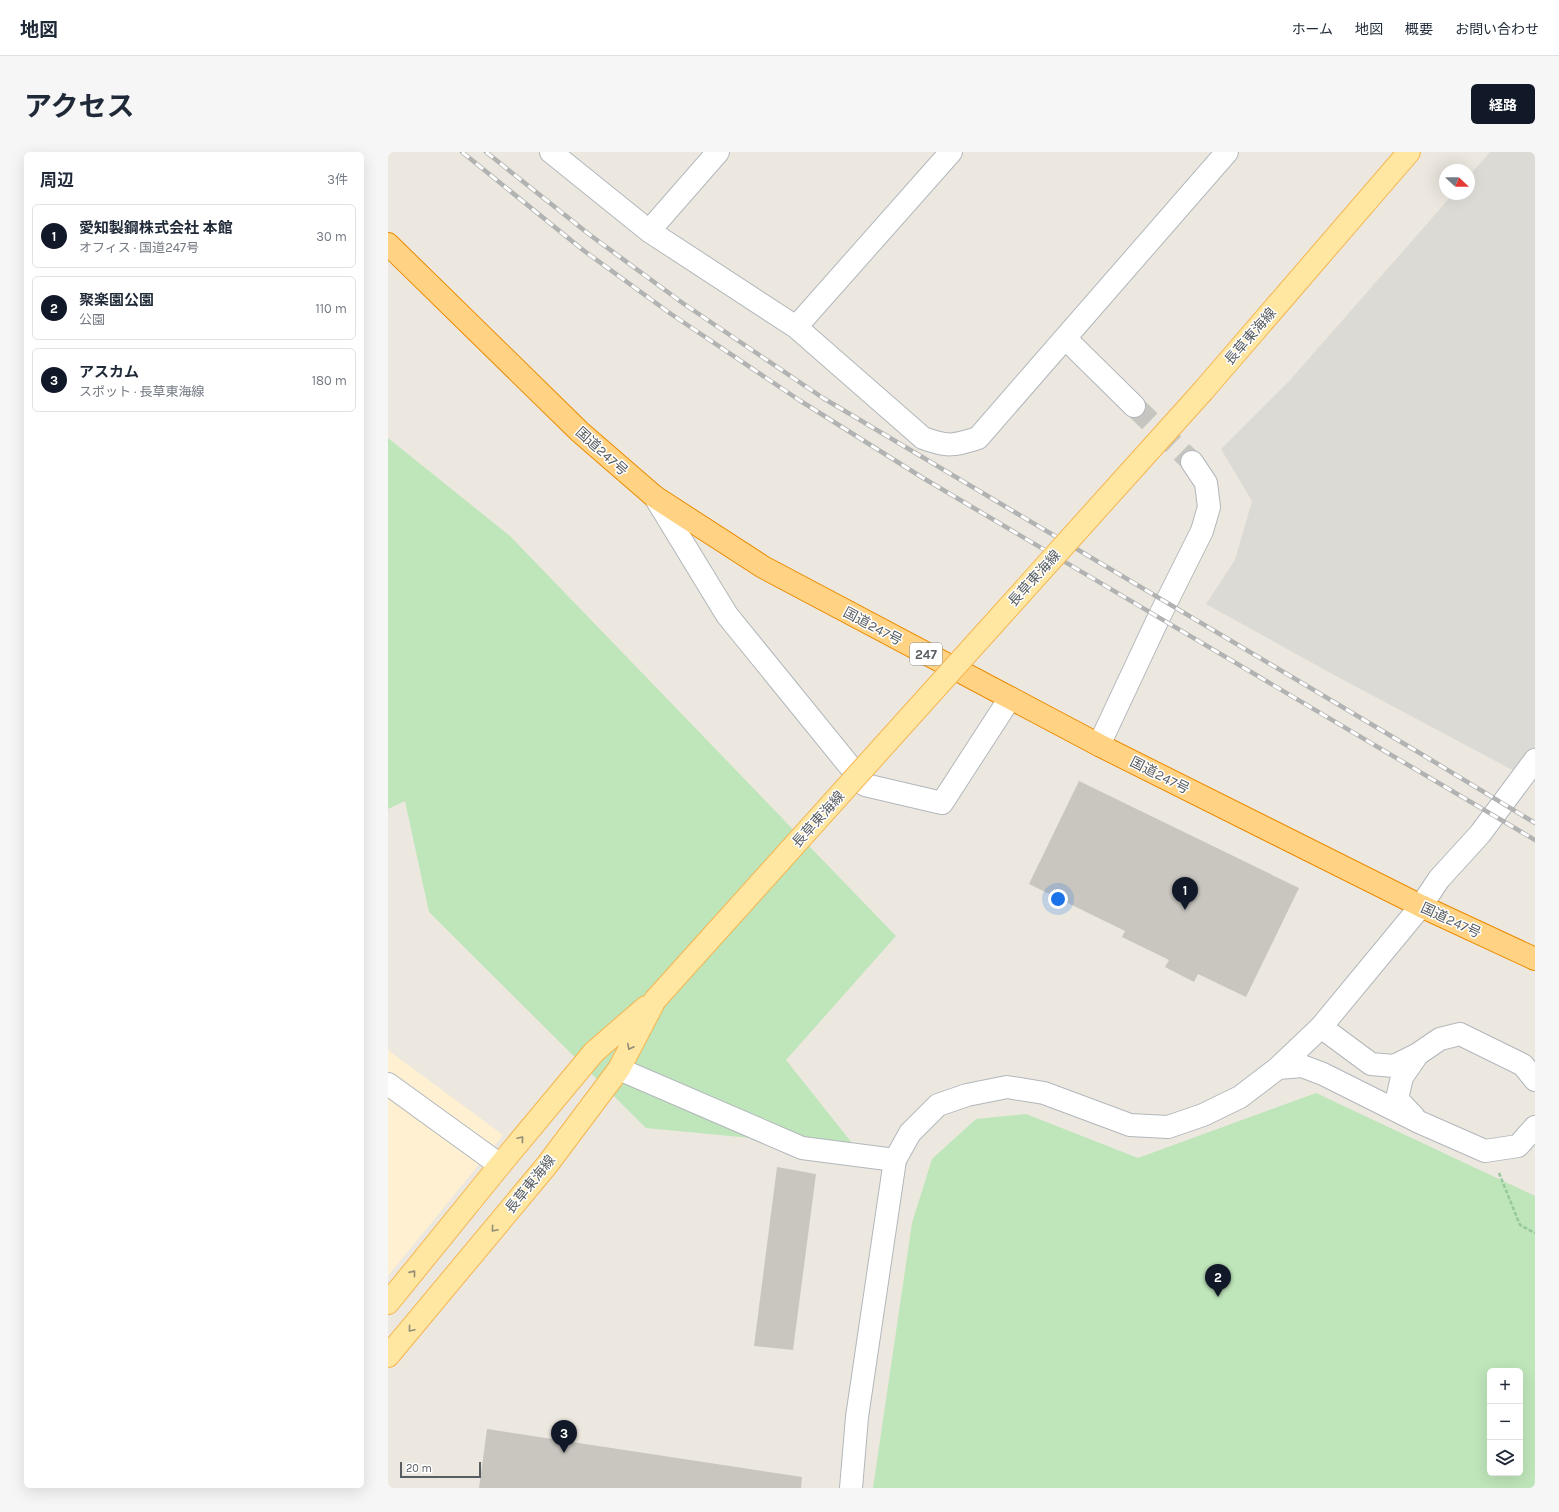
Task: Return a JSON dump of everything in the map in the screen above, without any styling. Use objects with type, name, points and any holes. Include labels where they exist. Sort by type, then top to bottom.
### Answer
[{"type":"highway","name":"国道247号","points":[[388,244],[580,432],[655,497],[763,568],[1099,745],[1421,906],[1535,959]]},
{"type":"main road","name":"長草東海線","points":[[388,1303],[594,1052],[655,1000],[1203,391],[1409,152]]},
{"type":"main road","name":"長草東海線","points":[[388,1356],[547,1164],[619,1069],[655,1000]]},
{"type":"street","points":[[551,152],[649,231],[796,327],[923,438],[939,444],[956,445],[978,438],[1227,152]]},
{"type":"street","points":[[649,231],[718,152]]},
{"type":"street","points":[[796,327],[951,152]]},
{"type":"street","points":[[1065,338],[1134,406]]},
{"type":"street","points":[[1099,745],[1159,617],[1202,531],[1209,507],[1206,483],[1192,462]]},
{"type":"street","points":[[655,497],[727,615],[865,785],[942,803],[1010,698]]},
{"type":"street","points":[[851,1488],[857,1417],[895,1160],[910,1133],[938,1105],[967,1095],[1007,1087],[1044,1093],[1130,1125],[1168,1127],[1203,1115],[1240,1097],[1278,1068],[1321,1027],[1421,906],[1439,879],[1480,834],[1535,760]]},
{"type":"street","points":[[1321,1027],[1371,1064],[1394,1066],[1418,1054],[1440,1039],[1460,1034],[1523,1065],[1535,1080]]},
{"type":"street","points":[[1418,1054],[1402,1077],[1398,1100],[1419,1122]]},
{"type":"street","points":[[1278,1068],[1302,1066],[1323,1074],[1419,1122],[1485,1151],[1518,1146],[1535,1127]]},
{"type":"street","points":[[619,1069],[802,1148],[895,1160]]},
{"type":"street","points":[[388,1084],[500,1165]]},
{"type":"path","points":[[1485,1151],[1499,1172],[1520,1225],[1535,1233]]},
{"type":"shaded area","points":[[1490,152],[1535,152],[1535,782],[1334,675],[1206,604],[1235,560],[1252,501],[1221,449],[1291,379],[1448,200],[1475,200],[1475,169]]},
{"type":"shaded area","points":[[388,1050],[503,1135],[388,1276]]},
{"type":"green space","points":[[388,438],[510,536],[896,936],[786,1060],[856,1148],[646,1128],[429,912],[405,801],[388,809]]},
{"type":"green space","points":[[1316,1093],[1535,1196],[1535,1488],[873,1488],[912,1223],[932,1159],[976,1119],[1026,1114],[1138,1158]]},
{"type":"building","points":[[1079,781],[1299,888],[1246,997],[1198,974],[1194,982],[1165,967],[1169,960],[1122,937],[1125,931],[1029,884]]},
{"type":"building","points":[[777,1167],[816,1174],[793,1350],[754,1346]]},
{"type":"building","points":[[487,1429],[802,1477],[801,1488],[479,1488]]},
{"type":"tunnel","points":[[1134,406],[1192,462]]},
{"type":"railway","points":[[462,152],[583,250],[671,314],[799,400],[923,478],[1535,840]]},
{"type":"railway","points":[[486,152],[590,235],[684,304],[823,398],[1535,823]]},
{"type":"place","name":"愛知製鋼株式会社 本館","points":[[1185,910]]},
{"type":"place","name":"聚楽園公園","points":[[1218,1297]]},
{"type":"place","name":"アスカム","points":[[564,1453]]}]
